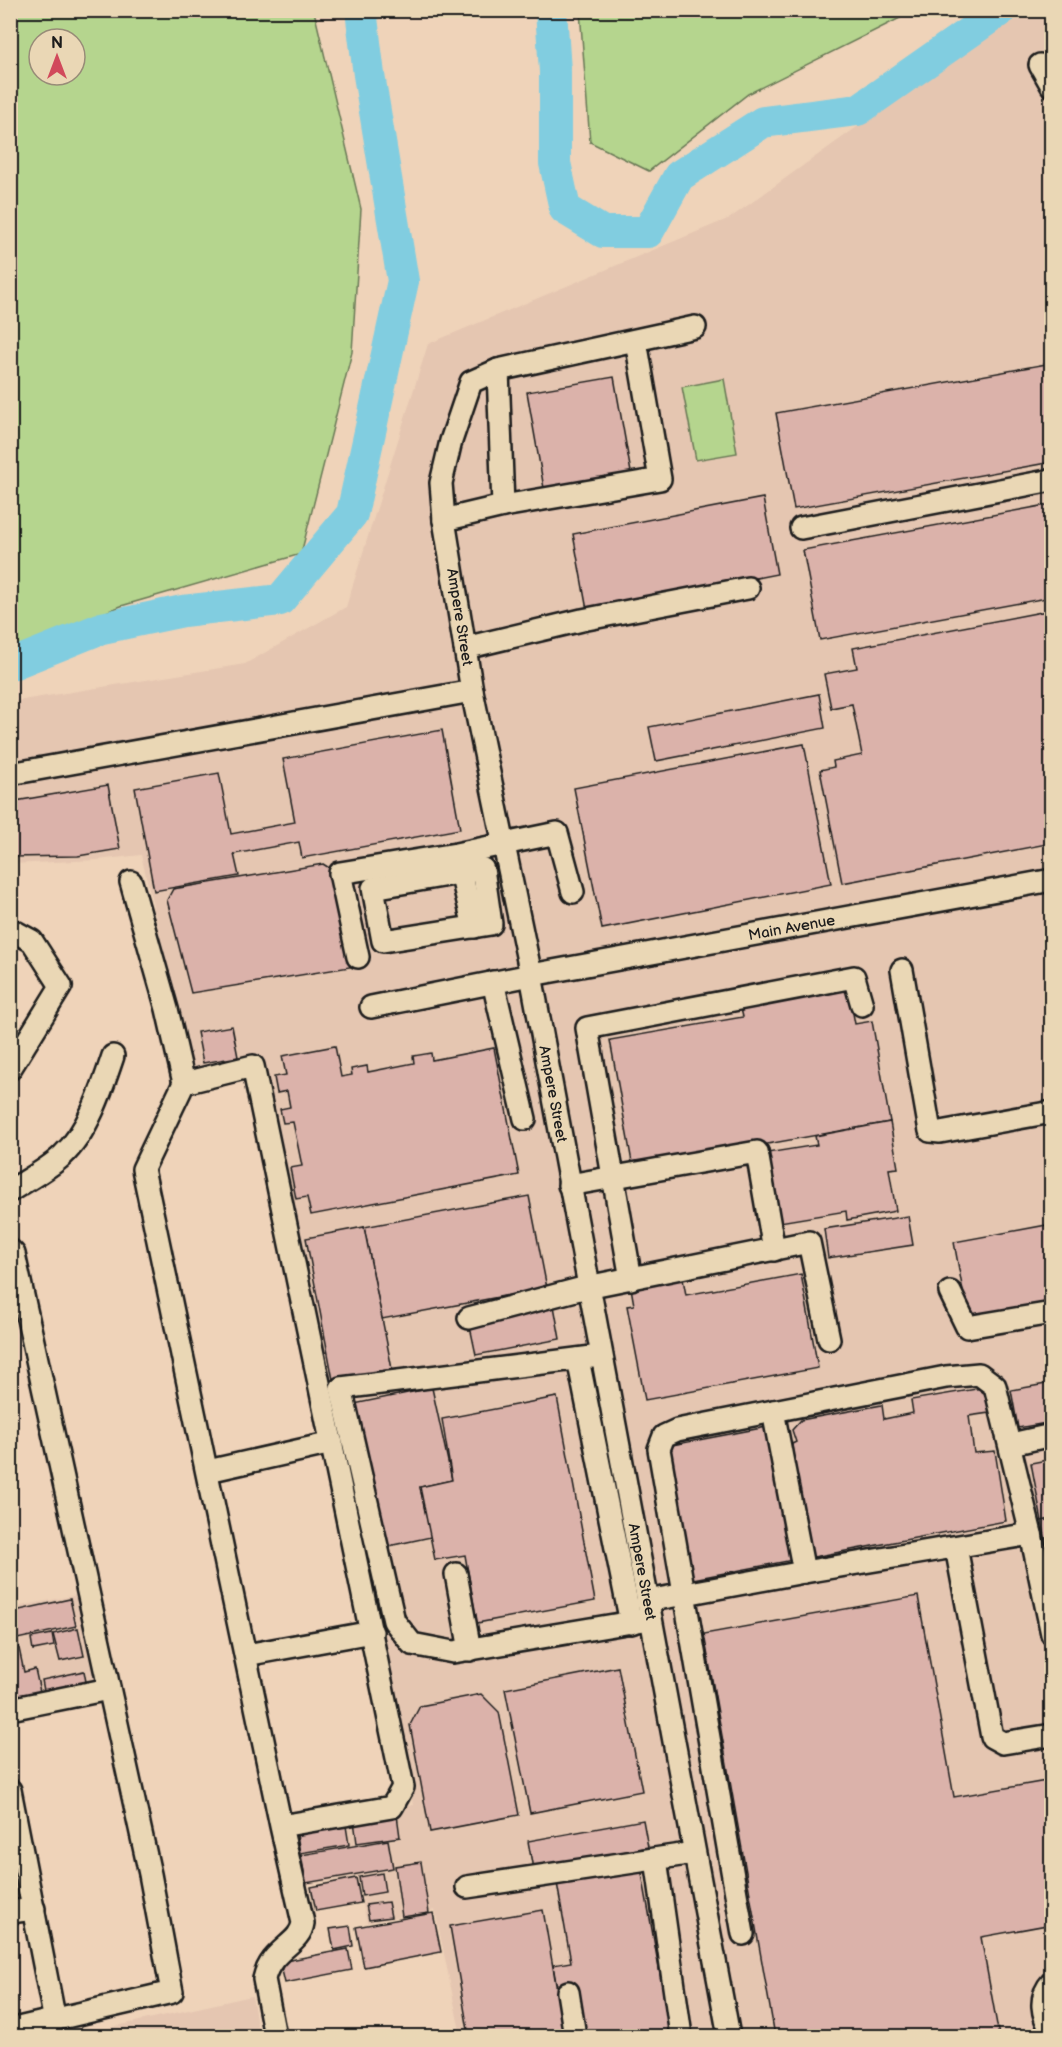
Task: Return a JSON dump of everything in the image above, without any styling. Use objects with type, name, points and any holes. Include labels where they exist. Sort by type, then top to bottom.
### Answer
[{"type":"street","points":[[1040,65],[1052,86]]},
{"type":"street","name":"Ampere Street","points":[[695,327],[498,370],[471,382],[451,441],[441,483],[444,520],[472,691],[531,975],[588,1287],[643,1614],[694,1853],[729,2037]]},
{"type":"street","points":[[444,520],[503,506],[660,479],[636,341]]},
{"type":"street","points":[[498,370],[503,506]]},
{"type":"street","points":[[801,528],[1052,480]]},
{"type":"street","points":[[465,648],[582,620],[748,588]]},
{"type":"street","points":[[10,774],[472,691]]},
{"type":"street","points":[[459,863],[474,927],[382,941],[373,888],[459,863],[505,842],[557,833],[573,892]]},
{"type":"street","points":[[358,957],[340,873],[459,863]]},
{"type":"street","name":"Main Avenue","points":[[371,1007],[493,982],[1052,880]]},
{"type":"street","points":[[131,882],[167,1009],[184,1083],[143,1169],[303,1923],[300,1935],[278,1952],[266,1971],[264,1979],[275,2037]]},
{"type":"street","points":[[10,929],[32,941],[61,986],[10,1069]]},
{"type":"street","points":[[902,970],[930,1131],[940,1132],[1052,1112]]},
{"type":"street","points":[[632,1279],[587,1028],[854,977],[862,1005]]},
{"type":"street","points":[[493,982],[525,1119]]},
{"type":"street","points":[[10,1191],[62,1156],[81,1129],[103,1088],[113,1056]]},
{"type":"street","points":[[184,1083],[253,1066],[403,1787],[392,1807],[281,1826]]},
{"type":"street","points":[[569,1185],[757,1152],[774,1250]]},
{"type":"street","points":[[469,1318],[588,1287],[809,1242],[829,1339]]},
{"type":"street","points":[[10,1250],[14,1254],[18,1310],[109,1689],[150,1874],[172,1992],[10,2030]]},
{"type":"street","points":[[950,1292],[966,1327],[1052,1313]]},
{"type":"street","points":[[600,1356],[341,1388],[394,1621],[412,1644],[453,1652],[470,1650],[643,1614],[686,1594],[1031,1534]]},
{"type":"street","points":[[578,1359],[643,1614]]},
{"type":"street","points":[[743,1934],[686,1594],[659,1449],[664,1436],[677,1430],[773,1411],[946,1377],[979,1374],[995,1386],[1011,1444],[1052,1634]]},
{"type":"street","points":[[773,1411],[804,1572]]},
{"type":"street","points":[[1011,1444],[1052,1436]]},
{"type":"street","points":[[208,1471],[332,1443]]},
{"type":"street","points":[[956,1547],[992,1737],[1003,1743],[1052,1735]]},
{"type":"street","points":[[456,1574],[470,1650]]},
{"type":"street","points":[[246,1655],[372,1632]]},
{"type":"street","points":[[10,1709],[109,1689]]},
{"type":"street","points":[[10,1790],[55,2021]]},
{"type":"street","points":[[467,1887],[694,1853]]},
{"type":"street","points":[[656,1859],[681,2037]]},
{"type":"street","points":[[10,1912],[34,1909]]},
{"type":"street","points":[[1052,1982],[1043,1997],[1042,2009],[1052,2031]]},
{"type":"street","points":[[568,1992],[575,2037]]},
{"type":"shaded area","points":[[1019,11],[1051,11],[1051,2036],[461,2036],[435,1910],[367,1923],[357,1877],[305,1885],[292,1830],[413,1805],[256,1057],[192,1069],[141,855],[97,860],[11,864],[10,702],[245,664],[346,607],[428,344],[730,218]]},
{"type":"shaded area","points":[[77,1595],[101,1686],[11,1705],[11,1608]]},
{"type":"shaded area","points":[[252,1996],[259,2036],[72,2036]]},
{"type":"green space","points":[[11,10],[314,11],[361,209],[352,352],[301,554],[121,606],[11,650]]},
{"type":"green space","points":[[580,10],[914,11],[748,94],[649,171],[590,142]]},
{"type":"green space","points":[[724,379],[737,453],[696,460],[682,387]]},
{"type":"building","points":[[1052,363],[1052,462],[794,509],[776,413]]},
{"type":"building","points":[[614,377],[632,478],[545,494],[527,392]]},
{"type":"building","points":[[763,498],[777,574],[587,610],[573,534]]},
{"type":"building","points":[[1052,504],[1052,597],[820,640],[803,550]]},
{"type":"building","points":[[1052,610],[1052,843],[842,883],[820,770],[834,767],[833,761],[862,755],[852,704],[831,708],[824,674],[857,668],[853,648]]},
{"type":"building","points":[[819,694],[825,728],[656,761],[649,727]]},
{"type":"building","points":[[442,730],[460,829],[302,858],[299,842],[234,854],[239,876],[154,891],[135,788],[219,773],[231,834],[295,822],[283,759]]},
{"type":"building","points":[[804,744],[831,884],[602,929],[574,788]]},
{"type":"building","points":[[108,785],[120,849],[78,856],[10,857],[10,802]]},
{"type":"building","points":[[323,864],[334,871],[350,967],[191,993],[167,900],[173,889]]},
{"type":"building","points":[[848,987],[855,1024],[872,1021],[890,1122],[633,1168],[610,1040],[743,1017],[740,1005]]},
{"type":"building","points":[[232,1026],[238,1057],[203,1063],[197,1032]]},
{"type":"building","points":[[335,1046],[341,1077],[352,1075],[351,1069],[367,1066],[368,1072],[414,1063],[413,1056],[431,1053],[432,1060],[494,1048],[519,1175],[311,1215],[307,1197],[296,1199],[290,1168],[302,1166],[293,1122],[283,1123],[280,1109],[290,1107],[287,1091],[277,1093],[274,1077],[286,1075],[282,1056]]},
{"type":"building","points":[[890,1122],[898,1168],[889,1169],[896,1211],[847,1220],[846,1211],[780,1222],[767,1153],[817,1145],[815,1136]]},
{"type":"building","points":[[529,1196],[547,1288],[382,1319],[364,1227]]},
{"type":"building","points":[[908,1216],[913,1245],[828,1258],[824,1229]]},
{"type":"building","points":[[1052,1224],[1052,1304],[968,1319],[954,1242]]},
{"type":"building","points":[[364,1227],[392,1369],[333,1380],[306,1238]]},
{"type":"building","points":[[801,1274],[818,1368],[645,1400],[627,1306],[634,1305],[631,1288],[683,1279],[686,1295]]},
{"type":"building","points":[[554,1306],[560,1339],[476,1355],[469,1322]]},
{"type":"building","points":[[1052,1383],[1052,1422],[1018,1428],[1011,1390]]},
{"type":"building","points":[[432,1388],[452,1480],[420,1487],[431,1537],[379,1548],[349,1405]]},
{"type":"building","points":[[982,1388],[987,1393],[989,1413],[969,1416],[974,1453],[995,1451],[1006,1521],[808,1558],[790,1457],[793,1456],[792,1444],[796,1442],[792,1430],[801,1420],[882,1405],[884,1419],[913,1413],[911,1400]]},
{"type":"building","points":[[557,1397],[595,1601],[477,1623],[465,1555],[435,1560],[420,1487],[452,1480],[442,1419]]},
{"type":"building","points":[[767,1427],[793,1560],[693,1579],[667,1446]]},
{"type":"building","points":[[1052,1459],[1052,1519],[1042,1521],[1031,1463]]},
{"type":"building","points":[[1052,1519],[1052,1571],[1042,1521]]},
{"type":"building","points":[[918,1596],[954,1797],[1052,1780],[1052,1924],[981,1937],[999,2036],[775,2036],[704,1634]]},
{"type":"building","points":[[70,1599],[76,1626],[17,1639],[24,1672],[35,1669],[41,1696],[10,1703],[10,1612]]},
{"type":"building","points":[[78,1628],[84,1656],[60,1661],[53,1634]]},
{"type":"building","points":[[52,1634],[54,1646],[33,1650],[31,1638]]},
{"type":"building","points":[[618,1667],[642,1791],[530,1813],[505,1689]]},
{"type":"building","points":[[84,1671],[87,1687],[45,1696],[42,1680]]},
{"type":"building","points":[[481,1694],[499,1712],[519,1815],[430,1832],[410,1725],[420,1706]]},
{"type":"building","points":[[397,1815],[400,1837],[357,1843],[354,1821]]},
{"type":"building","points":[[643,1820],[648,1847],[533,1869],[528,1841]]},
{"type":"building","points":[[346,1826],[349,1845],[300,1853],[297,1834]]},
{"type":"building","points":[[388,1840],[393,1868],[306,1883],[301,1855]]},
{"type":"building","points":[[421,1862],[429,1913],[402,1917],[395,1866]]},
{"type":"building","points":[[641,1868],[671,2036],[586,2036],[577,1985],[557,1989],[553,1965],[571,1962],[557,1883]]},
{"type":"building","points":[[382,1873],[385,1892],[362,1896],[359,1877]]},
{"type":"building","points":[[356,1878],[361,1903],[316,1911],[311,1887]]},
{"type":"building","points":[[388,1902],[391,1917],[369,1920],[366,1905]]},
{"type":"building","points":[[543,1910],[565,2036],[469,2036],[450,1926]]},
{"type":"building","points":[[433,1913],[441,1952],[364,1967],[356,1927]]},
{"type":"building","points":[[350,1926],[353,1946],[334,1950],[330,1929]]},
{"type":"building","points":[[348,1949],[352,1970],[285,1983],[280,1962]]},
{"type":"waterway","points":[[10,665],[102,628],[183,611],[280,600],[352,514],[403,281],[369,75],[361,10]]},
{"type":"waterway","points":[[551,10],[555,72],[555,163],[565,209],[603,232],[648,232],[679,176],[763,122],[858,110],[1001,10]]}]
